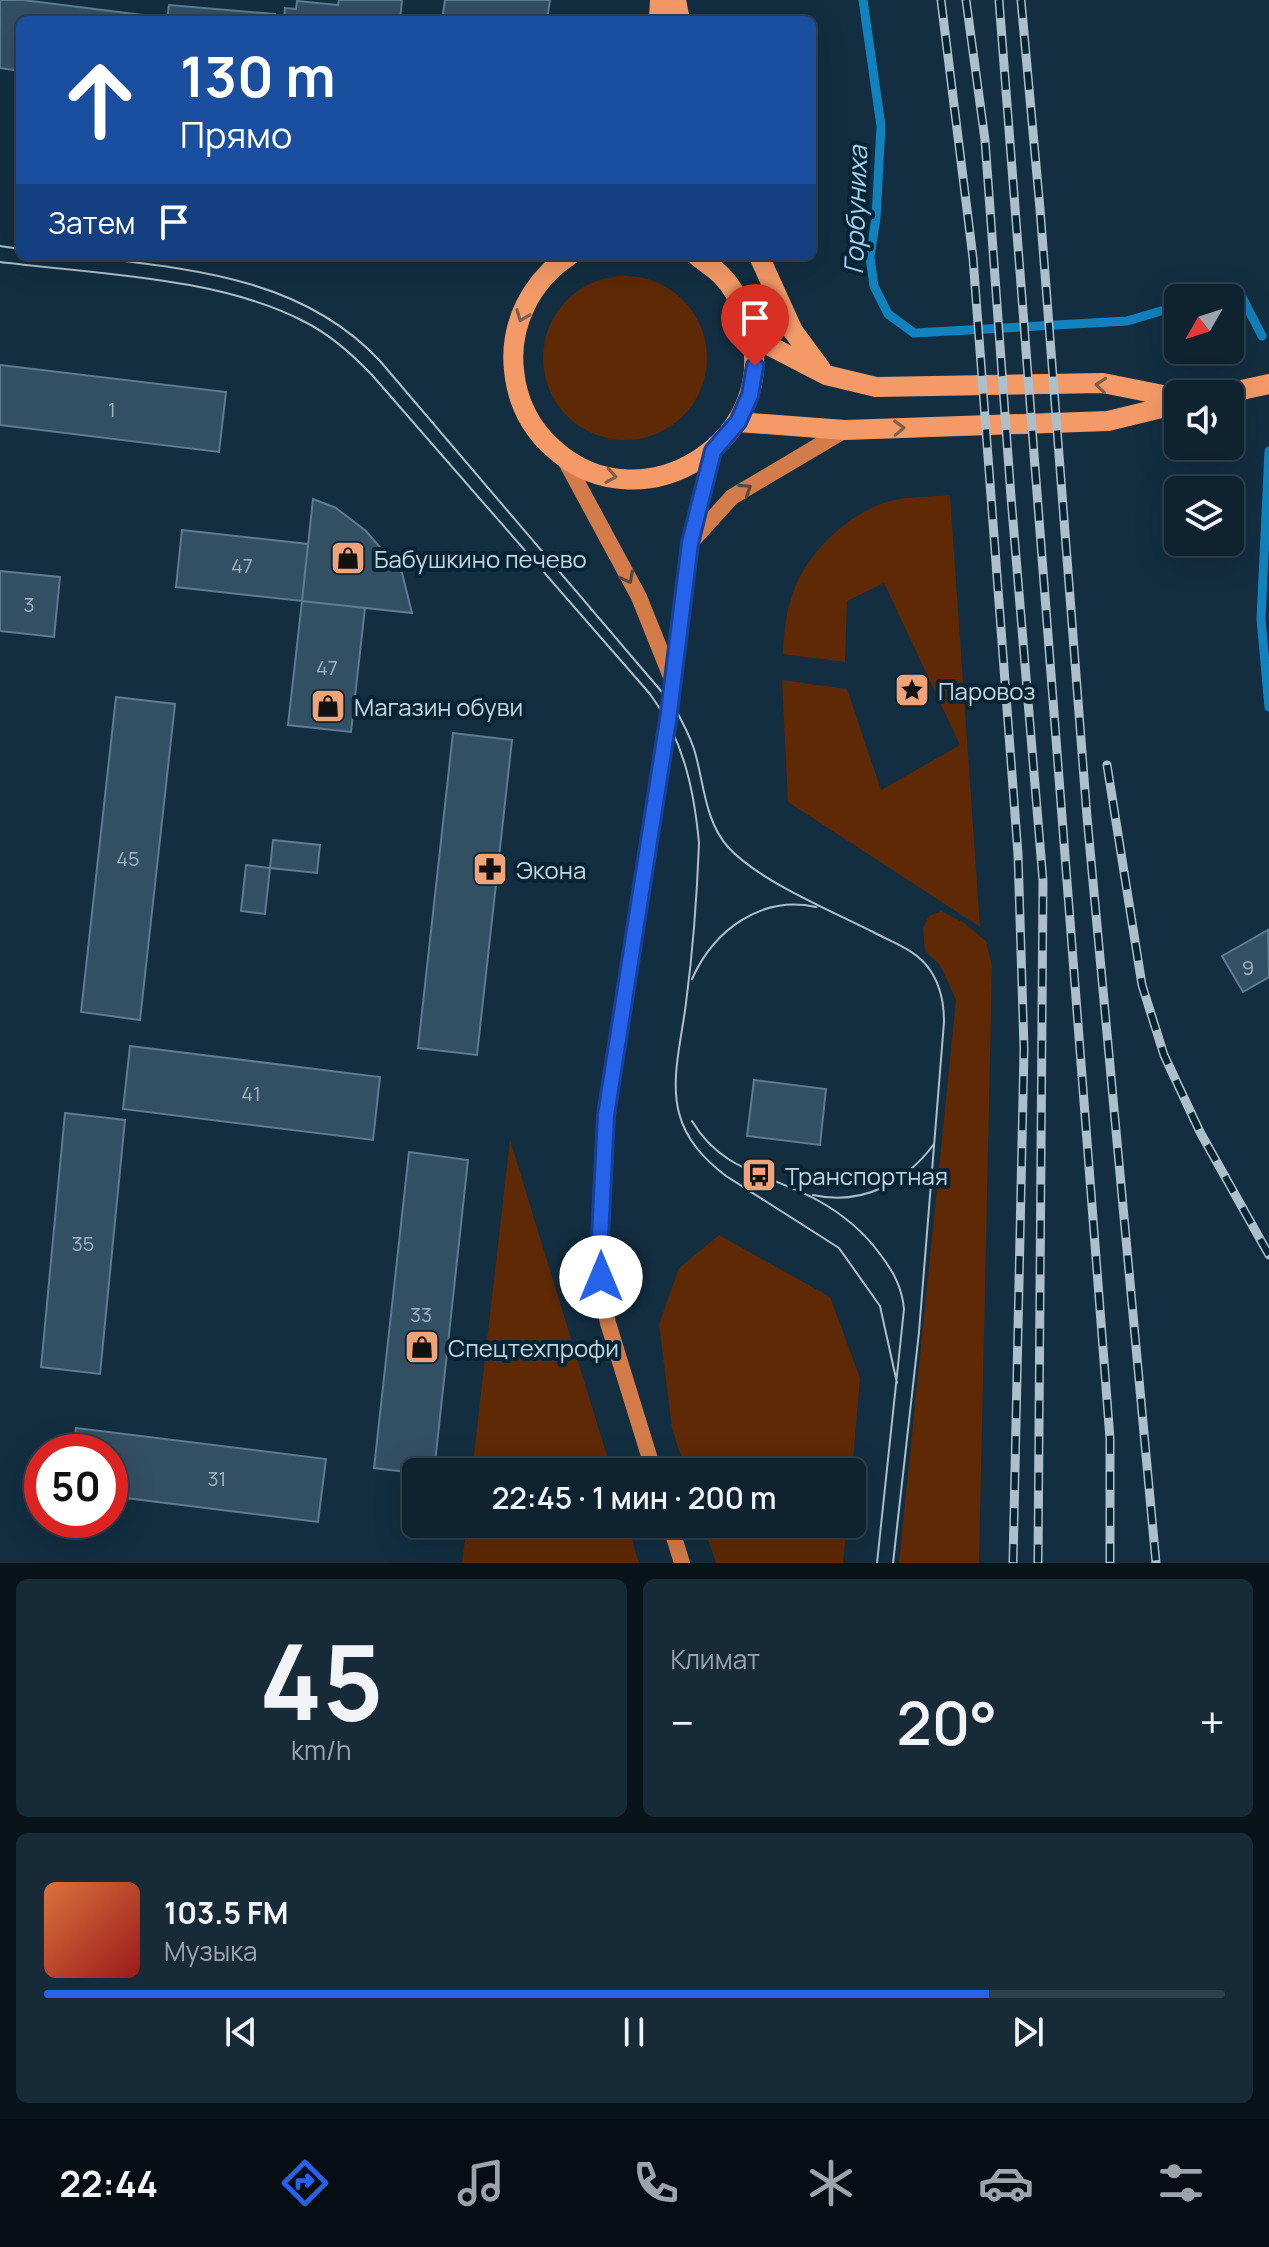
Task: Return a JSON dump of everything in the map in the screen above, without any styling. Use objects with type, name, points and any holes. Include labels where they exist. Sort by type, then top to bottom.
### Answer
[{"type":"main road","points":[[565,260],[538,284],[520,316],[512,352],[516,390],[527,417],[544,440],[565,460],[639,597],[672,680]]},
{"type":"main road","points":[[761,260],[793,331],[826,375]]},
{"type":"main road","points":[[565,460],[602,476],[641,480],[679,472],[713,451],[738,422],[750,395],[755,366],[753,337],[741,303],[719,265]]},
{"type":"main road","points":[[753,337],[826,375],[876,387],[1103,383],[1164,398]]},
{"type":"main road","points":[[1244,389],[1269,384]]},
{"type":"main road","points":[[738,422],[845,430],[1108,421],[1164,405]]},
{"type":"main road","points":[[690,543],[732,497],[845,430]]},
{"type":"main road","points":[[650,1458],[602,1295],[599,1258],[606,1115],[668,720],[690,543],[713,451]]},
{"type":"main road","points":[[674,1538],[682,1563]]},
{"type":"shaded area","points":[[625,276],[657,282],[683,300],[701,326],[707,358],[701,390],[683,416],[657,434],[625,440],[593,434],[567,416],[549,390],[543,358],[549,326],[567,300],[593,282]]},
{"type":"shaded area","points":[[950,495],[980,927],[788,802],[782,680],[847,689],[881,790],[960,745],[884,583],[847,601],[845,662],[783,654],[787,613],[797,583],[806,566],[830,537],[877,505],[901,499]]},
{"type":"shaded area","points":[[941,911],[964,923],[986,941],[992,967],[979,1563],[899,1563],[956,1000],[940,965],[925,951],[923,928],[929,916]]},
{"type":"shaded area","points":[[510,1140],[608,1458],[474,1458]]},
{"type":"shaded area","points":[[719,1235],[830,1297],[860,1378],[853,1458],[682,1458],[672,1428],[659,1324],[679,1268]]},
{"type":"shaded area","points":[[465,1538],[631,1538],[639,1563],[462,1563]]},
{"type":"shaded area","points":[[708,1538],[846,1538],[843,1563],[716,1563]]},
{"type":"building","points":[[0,0],[23,0],[142,15],[16,16],[16,70],[0,68]]},
{"type":"building","points":[[339,0],[402,0],[400,16],[284,16],[285,8],[296,9],[297,1],[338,5]]},
{"type":"building","points":[[445,0],[550,0],[548,16],[443,16]]},
{"type":"building","points":[[169,5],[275,14],[275,16],[168,16]]},
{"type":"building","points":[[0,365],[226,392],[219,452],[0,425]]},
{"type":"building","name":"Бабушкино печево","points":[[313,499],[336,508],[366,531],[402,573],[412,613],[302,601]]},
{"type":"building","points":[[182,530],[308,544],[302,601],[176,587]]},
{"type":"building","points":[[0,571],[60,577],[54,637],[0,631]]},
{"type":"building","points":[[302,601],[365,608],[351,732],[288,725]]},
{"type":"building","points":[[116,697],[175,704],[140,1020],[81,1012]]},
{"type":"building","points":[[453,733],[512,740],[477,1055],[418,1048]]},
{"type":"building","points":[[273,840],[320,845],[317,873],[270,868]]},
{"type":"building","points":[[246,865],[270,868],[265,914],[241,911]]},
{"type":"building","points":[[1268,930],[1269,977],[1243,992],[1222,956]]},
{"type":"building","points":[[130,1046],[380,1077],[373,1140],[123,1109]]},
{"type":"building","points":[[754,1080],[826,1089],[820,1145],[747,1136]]},
{"type":"building","points":[[65,1113],[125,1120],[100,1374],[41,1367]]},
{"type":"building","points":[[409,1152],[468,1160],[436,1458],[402,1458],[402,1471],[374,1468]]},
{"type":"building","points":[[76,1428],[124,1434],[75,1434]]},
{"type":"building","points":[[128,1434],[326,1459],[318,1522],[128,1498]]},
{"type":"waterway","name":"Горбуниха","points":[[863,0],[881,126],[876,218],[870,257],[874,286],[888,314],[914,333],[1127,321],[1164,310]]},
{"type":"waterway","name":"Горбуниха","points":[[1244,301],[1262,336]]},
{"type":"waterway","name":"Горбуниха","points":[[1269,451],[1261,619],[1269,707]]},
{"type":"tram line","points":[[0,246],[16,248]]},
{"type":"tram line","points":[[114,260],[242,282],[280,294],[316,311],[349,333],[380,361],[673,705],[694,749],[714,825],[728,847],[777,884],[898,944],[925,963],[934,976],[941,995],[944,1022],[919,1332],[893,1563]]},
{"type":"tram line","points":[[0,262],[196,286],[271,307],[324,333],[372,375],[650,694],[679,746],[694,803],[699,843],[691,963],[676,1072],[682,1123],[697,1148],[726,1176],[839,1248],[880,1306],[897,1383]]},
{"type":"tram line","points":[[692,979],[713,945],[742,920],[777,906],[816,907]]},
{"type":"tram line","points":[[692,1121],[704,1138],[733,1162],[801,1192],[844,1218],[874,1246],[896,1280],[904,1309],[877,1563]]},
{"type":"tram line","points":[[813,1195],[848,1197],[881,1188],[910,1170],[934,1144]]},
{"type":"railway","points":[[941,0],[973,258],[1018,854],[1024,1049],[1013,1563]]},
{"type":"railway","points":[[966,0],[985,140],[1043,881],[1038,1563]]},
{"type":"railway","points":[[999,0],[1110,1439],[1110,1563]]},
{"type":"railway","points":[[1021,0],[1087,817],[1156,1563]]},
{"type":"railway","points":[[1107,765],[1142,985],[1164,1055],[1200,1132],[1269,1255]]},
{"type":"place","name":"Бабушкино печево","points":[[348,558]]},
{"type":"place","name":"Паровоз","points":[[912,690]]},
{"type":"place","name":"Магазин обуви","points":[[328,706]]},
{"type":"place","name":"Экона","points":[[490,869]]},
{"type":"place","name":"Транспортная","points":[[759,1175]]},
{"type":"place","name":"Спецтехпрофи","points":[[422,1347]]},
{"type":"route","points":[[601,1277],[599,1258],[606,1115],[668,720],[690,543],[713,451],[738,422],[750,395],[755,366]]}]
